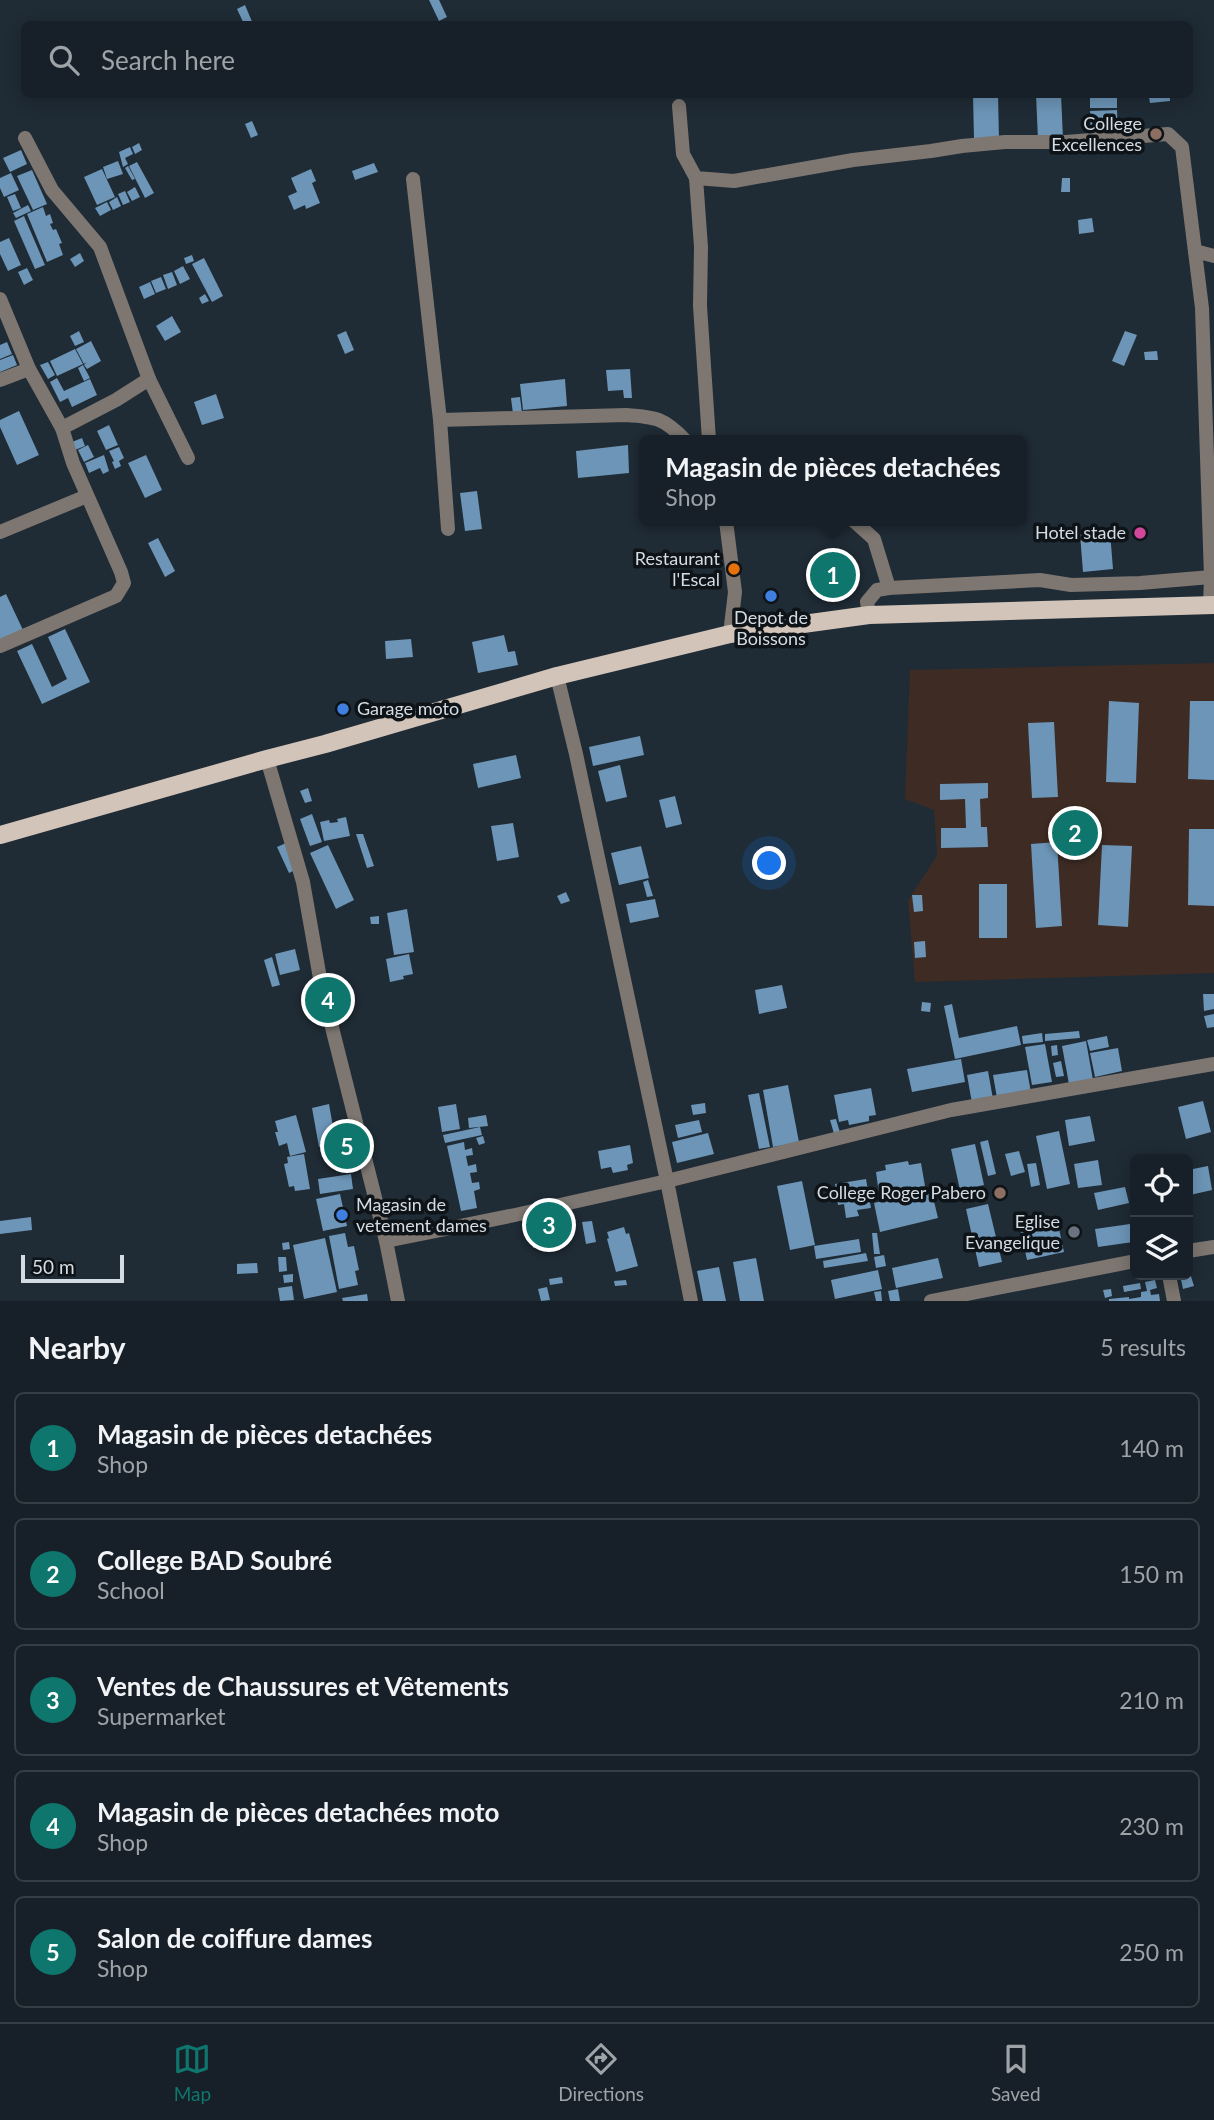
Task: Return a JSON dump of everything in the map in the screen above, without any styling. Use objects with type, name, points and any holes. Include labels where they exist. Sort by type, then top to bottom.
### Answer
[{"type":"main road","points":[[0,835],[557,676],[730,634],[869,615],[1212,605]]},
{"type":"street","points":[[679,106],[684,154],[696,178],[701,247],[700,306],[709,435]]},
{"type":"street","points":[[696,178],[734,181],[829,164],[962,146],[1168,134],[1182,147],[1202,308],[1212,605]]},
{"type":"street","points":[[25,138],[52,190],[100,247],[149,379],[188,458]]},
{"type":"street","points":[[413,179],[440,420],[448,529]]},
{"type":"street","points":[[1195,251],[1214,256]]},
{"type":"street","points":[[0,299],[29,369],[62,428],[73,463],[124,583],[116,596],[0,646]]},
{"type":"street","points":[[0,380],[29,369]]},
{"type":"street","points":[[62,428],[116,400],[149,379]]},
{"type":"street","points":[[440,420],[645,416],[655,417],[680,435]]},
{"type":"street","points":[[0,532],[87,496]]},
{"type":"street","points":[[727,526],[735,592],[730,634]]},
{"type":"street","points":[[860,526],[874,539],[889,588]]},
{"type":"street","points":[[869,615],[867,602],[877,590],[889,588],[1040,580],[1102,585],[1211,577]]},
{"type":"street","points":[[557,676],[576,754],[691,1301]]},
{"type":"street","points":[[267,759],[303,882],[321,984],[386,1241],[398,1301]]},
{"type":"street","points":[[386,1241],[667,1181],[951,1110],[1214,1064]]},
{"type":"street","points":[[1193,1250],[1214,1247]]},
{"type":"street","points":[[931,1301],[1130,1262]]},
{"type":"street","points":[[1170,1280],[1174,1301]]},
{"type":"shaded area","points":[[1214,663],[1214,973],[915,982],[908,900],[937,856],[934,810],[905,799],[910,670]]},
{"type":"building","points":[[429,0],[439,0],[447,17],[439,21]]},
{"type":"building","points":[[245,5],[252,21],[243,21],[237,9]]},
{"type":"building","points":[[973,98],[998,98],[999,139],[974,140]]},
{"type":"building","points":[[1036,98],[1061,98],[1063,139],[1038,140]]},
{"type":"building","points":[[1090,98],[1117,98],[1117,108],[1090,108]]},
{"type":"building","points":[[1149,98],[1170,98],[1170,101],[1150,103]]},
{"type":"building","points":[[1117,110],[1118,137],[1091,137],[1090,111]]},
{"type":"building","points":[[252,121],[258,135],[251,138],[245,124]]},
{"type":"building","points":[[139,143],[142,150],[135,154],[132,147]]},
{"type":"building","points":[[130,147],[133,154],[125,158],[128,164],[123,167],[119,152]]},
{"type":"building","points":[[21,150],[27,164],[10,172],[3,158]]},
{"type":"building","points":[[118,161],[123,174],[107,179],[103,167]]},
{"type":"building","points":[[137,162],[154,193],[145,198],[129,166]]},
{"type":"building","points":[[374,163],[378,172],[355,180],[352,171]]},
{"type":"building","points":[[128,166],[135,179],[132,180],[125,168]]},
{"type":"building","points":[[102,169],[115,197],[97,205],[84,177]]},
{"type":"building","points":[[311,169],[316,181],[312,183],[320,203],[306,209],[305,205],[294,210],[288,196],[297,192],[291,178]]},
{"type":"building","points":[[32,170],[47,204],[33,210],[17,176]]},
{"type":"building","points":[[11,173],[19,190],[4,197],[0,178]]},
{"type":"building","points":[[1062,178],[1070,178],[1070,192],[1061,192]]},
{"type":"building","points":[[135,187],[140,197],[132,201],[127,192]]},
{"type":"building","points":[[125,191],[130,202],[123,205],[118,194]]},
{"type":"building","points":[[15,194],[21,208],[13,211],[7,197]]},
{"type":"building","points":[[117,197],[121,206],[113,210],[109,202]]},
{"type":"building","points":[[107,202],[111,210],[100,216],[95,208]]},
{"type":"building","points":[[28,205],[31,211],[16,218],[13,213]]},
{"type":"building","points":[[43,207],[46,216],[50,214],[53,223],[50,224],[53,230],[56,229],[62,243],[59,244],[63,255],[47,262],[27,214]]},
{"type":"building","points":[[24,216],[45,265],[35,269],[14,221]]},
{"type":"building","points":[[1092,218],[1094,232],[1079,234],[1078,220]]},
{"type":"building","points":[[9,238],[21,265],[8,271],[0,254],[0,242]]},
{"type":"building","points":[[80,253],[84,261],[75,267],[70,259]]},
{"type":"building","points":[[192,255],[194,261],[186,264],[184,258]]},
{"type":"building","points":[[204,258],[223,296],[212,302],[192,264]]},
{"type":"building","points":[[183,266],[190,279],[180,284],[174,271]]},
{"type":"building","points":[[27,268],[33,280],[24,285],[18,272]]},
{"type":"building","points":[[172,272],[177,285],[168,289],[163,275]]},
{"type":"building","points":[[161,277],[166,289],[156,293],[151,281]]},
{"type":"building","points":[[150,282],[155,294],[144,299],[139,287]]},
{"type":"building","points":[[205,294],[209,301],[202,304],[199,298]]},
{"type":"building","points":[[172,316],[181,332],[165,341],[156,326]]},
{"type":"building","points":[[79,331],[84,342],[75,346],[70,336]]},
{"type":"building","points":[[346,331],[354,350],[345,354],[337,335]]},
{"type":"building","points":[[1125,331],[1137,335],[1124,366],[1112,361]]},
{"type":"building","points":[[91,341],[101,361],[87,369],[84,365],[87,362],[84,364],[76,349]]},
{"type":"building","points":[[7,342],[12,354],[0,359],[0,345]]},
{"type":"building","points":[[75,349],[83,364],[57,376],[50,361]]},
{"type":"building","points":[[1157,351],[1158,360],[1145,360],[1144,352]]},
{"type":"building","points":[[13,355],[17,365],[0,372],[0,360]]},
{"type":"building","points":[[48,362],[55,375],[48,379],[40,365]]},
{"type":"building","points":[[83,365],[90,378],[84,381],[78,368]]},
{"type":"building","points":[[630,369],[632,398],[624,398],[623,390],[608,391],[606,370]]},
{"type":"building","points":[[57,378],[64,391],[90,379],[97,395],[72,407],[68,398],[60,402],[50,382]]},
{"type":"building","points":[[565,379],[567,406],[523,410],[520,384]]},
{"type":"building","points":[[216,394],[224,418],[202,425],[194,402]]},
{"type":"building","points":[[520,397],[522,413],[513,414],[511,398]]},
{"type":"building","points":[[19,411],[39,455],[17,465],[0,427],[0,420]]},
{"type":"building","points":[[109,425],[118,445],[106,450],[97,431]]},
{"type":"building","points":[[82,438],[85,446],[75,450],[72,442]]},
{"type":"building","points":[[88,445],[94,457],[84,462],[78,450]]},
{"type":"building","points":[[628,445],[629,473],[578,478],[576,451]]},
{"type":"building","points":[[119,447],[124,458],[119,461],[121,466],[115,469],[109,451]]},
{"type":"building","points":[[104,455],[109,471],[103,474],[100,468],[89,473],[85,463]]},
{"type":"building","points":[[146,455],[162,490],[145,498],[128,463]]},
{"type":"building","points":[[477,491],[482,529],[465,531],[460,493]]},
{"type":"building","points":[[1110,532],[1113,569],[1083,572],[1080,534]]},
{"type":"building","points":[[158,538],[175,571],[165,577],[148,543]]},
{"type":"building","points":[[6,594],[23,630],[0,641],[0,597]]},
{"type":"building","points":[[65,629],[90,682],[42,704],[17,651],[32,644],[52,687],[67,679],[48,637]]},
{"type":"building","points":[[504,635],[508,652],[515,651],[518,665],[478,673],[472,642]]},
{"type":"building","points":[[411,639],[413,657],[386,659],[385,641]]},
{"type":"building","points":[[1109,701],[1139,703],[1136,783],[1106,782]]},
{"type":"building","points":[[1190,701],[1214,701],[1214,780],[1188,779]]},
{"type":"building","points":[[1054,722],[1058,797],[1032,798],[1028,723]]},
{"type":"building","points":[[640,736],[644,755],[593,766],[589,747]]},
{"type":"building","points":[[516,755],[521,778],[478,788],[473,764]]},
{"type":"building","points":[[620,765],[627,797],[606,802],[598,771]]},
{"type":"building","points":[[988,783],[988,798],[980,799],[981,827],[987,827],[988,847],[941,848],[941,828],[966,828],[965,799],[940,800],[940,784]]},
{"type":"building","points":[[308,788],[312,801],[305,803],[300,791]]},
{"type":"building","points":[[675,796],[682,824],[666,828],[659,800]]},
{"type":"building","points":[[312,814],[322,842],[310,846],[300,819]]},
{"type":"building","points":[[346,817],[350,836],[324,841],[320,822],[338,822],[337,819]]},
{"type":"building","points":[[513,823],[519,857],[497,861],[491,826]]},
{"type":"building","points":[[1189,829],[1214,829],[1214,906],[1188,905]]},
{"type":"building","points":[[356,834],[363,834],[374,866],[367,868]]},
{"type":"building","points":[[1057,842],[1062,926],[1036,928],[1031,844]]},
{"type":"building","points":[[286,843],[297,869],[289,873],[277,847]]},
{"type":"building","points":[[328,845],[354,900],[336,909],[310,853]]},
{"type":"building","points":[[1102,845],[1132,846],[1128,927],[1098,925]]},
{"type":"building","points":[[641,846],[649,878],[619,885],[611,853]]},
{"type":"building","points":[[648,880],[653,896],[647,897],[643,882]]},
{"type":"building","points":[[979,884],[1007,884],[1007,938],[979,938]]},
{"type":"building","points":[[566,892],[570,901],[561,904],[557,896]]},
{"type":"building","points":[[912,895],[922,895],[923,911],[914,912]]},
{"type":"building","points":[[655,899],[659,917],[630,923],[626,904]]},
{"type":"building","points":[[407,909],[414,952],[394,955],[387,913]]},
{"type":"building","points":[[379,916],[379,924],[371,924],[370,917]]},
{"type":"building","points":[[925,941],[926,957],[915,958],[914,942]]},
{"type":"building","points":[[295,949],[300,970],[280,975],[275,954]]},
{"type":"building","points":[[409,954],[413,974],[390,982],[386,959]]},
{"type":"building","points":[[272,957],[280,985],[272,987],[264,960]]},
{"type":"building","points":[[782,985],[787,1008],[759,1014],[755,990]]},
{"type":"building","points":[[1203,994],[1214,994],[1214,1009],[1204,1011]]},
{"type":"building","points":[[922,1002],[931,1003],[930,1012],[921,1011]]},
{"type":"building","points":[[952,1004],[959,1038],[1017,1026],[1021,1045],[955,1059],[944,1006]]},
{"type":"building","points":[[1214,1014],[1214,1027],[1207,1028],[1204,1016]]},
{"type":"building","points":[[1079,1031],[1080,1038],[1045,1041],[1045,1034]]},
{"type":"building","points":[[1042,1033],[1043,1042],[1023,1044],[1022,1036]]},
{"type":"building","points":[[1107,1036],[1109,1047],[1090,1051],[1087,1040]]},
{"type":"building","points":[[1086,1041],[1093,1080],[1069,1084],[1062,1046]]},
{"type":"building","points":[[1045,1044],[1052,1082],[1032,1085],[1025,1047]]},
{"type":"building","points":[[1057,1045],[1058,1055],[1052,1056],[1051,1046]]},
{"type":"building","points":[[1118,1048],[1122,1071],[1095,1077],[1090,1053]]},
{"type":"building","points":[[961,1059],[965,1082],[912,1092],[907,1069]]},
{"type":"building","points":[[1061,1061],[1064,1076],[1056,1077],[1053,1063]]},
{"type":"building","points":[[1027,1070],[1031,1093],[997,1098],[993,1075]]},
{"type":"building","points":[[988,1071],[993,1099],[972,1103],[967,1075]]},
{"type":"building","points":[[788,1085],[799,1142],[773,1147],[763,1090]]},
{"type":"building","points":[[871,1088],[876,1115],[869,1116],[869,1121],[849,1125],[848,1120],[839,1122],[834,1095]]},
{"type":"building","points":[[759,1093],[770,1147],[759,1149],[748,1095]]},
{"type":"building","points":[[1203,1101],[1211,1132],[1186,1139],[1178,1107]]},
{"type":"building","points":[[705,1103],[706,1113],[693,1115],[691,1105]]},
{"type":"building","points":[[329,1104],[336,1144],[319,1147],[312,1108]]},
{"type":"building","points":[[456,1104],[460,1129],[442,1132],[438,1107]]},
{"type":"building","points":[[296,1115],[306,1152],[290,1156],[287,1143],[279,1146],[275,1121]]},
{"type":"building","points":[[486,1115],[488,1126],[469,1128],[468,1118]]},
{"type":"building","points":[[1090,1116],[1095,1141],[1069,1146],[1065,1120]]},
{"type":"building","points":[[836,1119],[841,1136],[835,1137],[830,1120]]},
{"type":"building","points":[[699,1120],[702,1132],[678,1138],[675,1125]]},
{"type":"building","points":[[480,1127],[482,1135],[445,1143],[443,1135]]},
{"type":"building","points":[[1059,1131],[1070,1184],[1047,1189],[1036,1136]]},
{"type":"building","points":[[708,1133],[714,1154],[677,1163],[672,1142]]},
{"type":"building","points":[[483,1136],[485,1143],[479,1145],[476,1138]]},
{"type":"building","points":[[988,1140],[996,1174],[988,1176],[980,1142]]},
{"type":"building","points":[[464,1142],[465,1150],[472,1148],[473,1155],[466,1156],[468,1166],[476,1164],[477,1172],[470,1173],[472,1183],[479,1182],[480,1189],[474,1191],[477,1208],[461,1211],[447,1146]]},
{"type":"building","points":[[975,1144],[984,1185],[960,1190],[951,1149]]},
{"type":"building","points":[[630,1145],[633,1163],[627,1165],[628,1170],[613,1173],[611,1167],[601,1169],[598,1151]]},
{"type":"building","points":[[1019,1151],[1025,1172],[1011,1176],[1005,1154]]},
{"type":"building","points":[[304,1154],[310,1189],[295,1191],[294,1186],[289,1187],[284,1164],[288,1163],[287,1157]]},
{"type":"building","points":[[1098,1160],[1102,1185],[1078,1188],[1074,1164]]},
{"type":"building","points":[[908,1161],[909,1165],[921,1163],[925,1186],[879,1194],[876,1172],[886,1170],[885,1165]]},
{"type":"building","points":[[1036,1163],[1040,1185],[1031,1187],[1027,1164]]},
{"type":"building","points":[[1208,1166],[1212,1190],[1193,1194],[1193,1169]]},
{"type":"building","points":[[351,1174],[353,1189],[320,1194],[318,1179]]},
{"type":"building","points":[[866,1179],[871,1208],[857,1210],[859,1216],[846,1218],[844,1204],[838,1205],[835,1184]]},
{"type":"building","points":[[802,1181],[815,1245],[790,1250],[777,1186]]},
{"type":"building","points":[[1125,1187],[1129,1203],[1098,1210],[1094,1193]]},
{"type":"building","points":[[931,1189],[938,1218],[880,1232],[874,1203]]},
{"type":"building","points":[[340,1194],[347,1226],[323,1231],[316,1199]]},
{"type":"building","points":[[988,1204],[1002,1262],[979,1267],[966,1209]]},
{"type":"building","points":[[31,1217],[32,1230],[0,1234],[0,1221]]},
{"type":"building","points":[[592,1221],[596,1242],[586,1244],[582,1222]]},
{"type":"building","points":[[1058,1224],[1064,1252],[1027,1260],[1021,1232]]},
{"type":"building","points":[[1130,1224],[1130,1242],[1098,1247],[1095,1229]]},
{"type":"building","points":[[624,1227],[626,1234],[629,1233],[638,1266],[616,1272],[607,1232]]},
{"type":"building","points":[[552,1232],[554,1244],[533,1248],[531,1235]]},
{"type":"building","points":[[345,1233],[348,1247],[354,1246],[359,1270],[355,1271],[358,1285],[339,1289],[329,1236]]},
{"type":"building","points":[[872,1233],[877,1233],[880,1254],[874,1254]]},
{"type":"building","points":[[325,1238],[337,1292],[304,1299],[293,1245]]},
{"type":"building","points":[[859,1239],[861,1252],[816,1259],[814,1246]]},
{"type":"building","points":[[289,1242],[290,1249],[283,1250],[282,1243]]},
{"type":"building","points":[[866,1253],[868,1261],[824,1268],[823,1261]]},
{"type":"building","points":[[884,1255],[886,1266],[876,1268],[874,1257]]},
{"type":"building","points":[[278,1257],[286,1257],[287,1271],[279,1272]]},
{"type":"building","points":[[756,1258],[764,1301],[740,1301],[733,1262]]},
{"type":"building","points":[[938,1258],[943,1278],[896,1288],[892,1268]]},
{"type":"building","points":[[257,1263],[258,1273],[237,1274],[237,1264]]},
{"type":"building","points":[[719,1267],[726,1301],[703,1301],[697,1271]]},
{"type":"building","points":[[878,1270],[882,1289],[835,1299],[831,1280]]},
{"type":"building","points":[[293,1274],[293,1282],[284,1283],[283,1275]]},
{"type":"building","points":[[562,1277],[563,1283],[550,1285],[549,1279]]},
{"type":"building","points":[[626,1280],[627,1285],[615,1286],[614,1281]]},
{"type":"building","points":[[1155,1280],[1157,1288],[1150,1290],[1151,1295],[1159,1294],[1160,1301],[1109,1301],[1141,1297],[1141,1292],[1147,1291],[1145,1282]]},
{"type":"building","points":[[1181,1280],[1192,1280],[1194,1286],[1183,1289]]},
{"type":"building","points":[[1140,1283],[1141,1289],[1124,1292],[1123,1286]]},
{"type":"building","points":[[292,1286],[294,1300],[280,1301],[278,1288]]},
{"type":"building","points":[[547,1287],[550,1300],[541,1301],[538,1289]]},
{"type":"building","points":[[898,1289],[900,1301],[890,1301],[888,1291]]},
{"type":"building","points":[[1111,1289],[1112,1296],[1105,1298],[1103,1290]]},
{"type":"building","points":[[881,1291],[882,1301],[876,1301],[874,1292]]},
{"type":"building","points":[[367,1294],[368,1301],[343,1301],[342,1298]]},
{"type":"place","name":"College Excellences","points":[[1156,134]]},
{"type":"place","name":"Hotel stade","points":[[1140,533]]},
{"type":"place","name":"Restaurant l'Escal","points":[[734,569]]},
{"type":"place","name":"Magasin de pièces detachées","points":[[833,575]]},
{"type":"place","name":"Depot de Boissons","points":[[771,596]]},
{"type":"place","name":"Garage moto","points":[[343,709]]},
{"type":"place","name":"College BAD Soubré","points":[[1075,833]]},
{"type":"place","name":"Magasin de pièces detachées moto","points":[[328,1000]]},
{"type":"place","name":"Salon de coiffure dames","points":[[347,1146]]},
{"type":"place","name":"College Roger Pabero","points":[[1000,1193]]},
{"type":"place","name":"Magasin de vetement dames","points":[[342,1215]]},
{"type":"place","name":"Ventes de Chaussures et Vêtements","points":[[549,1225]]},
{"type":"place","name":"Eglise Evangelique","points":[[1074,1232]]}]
